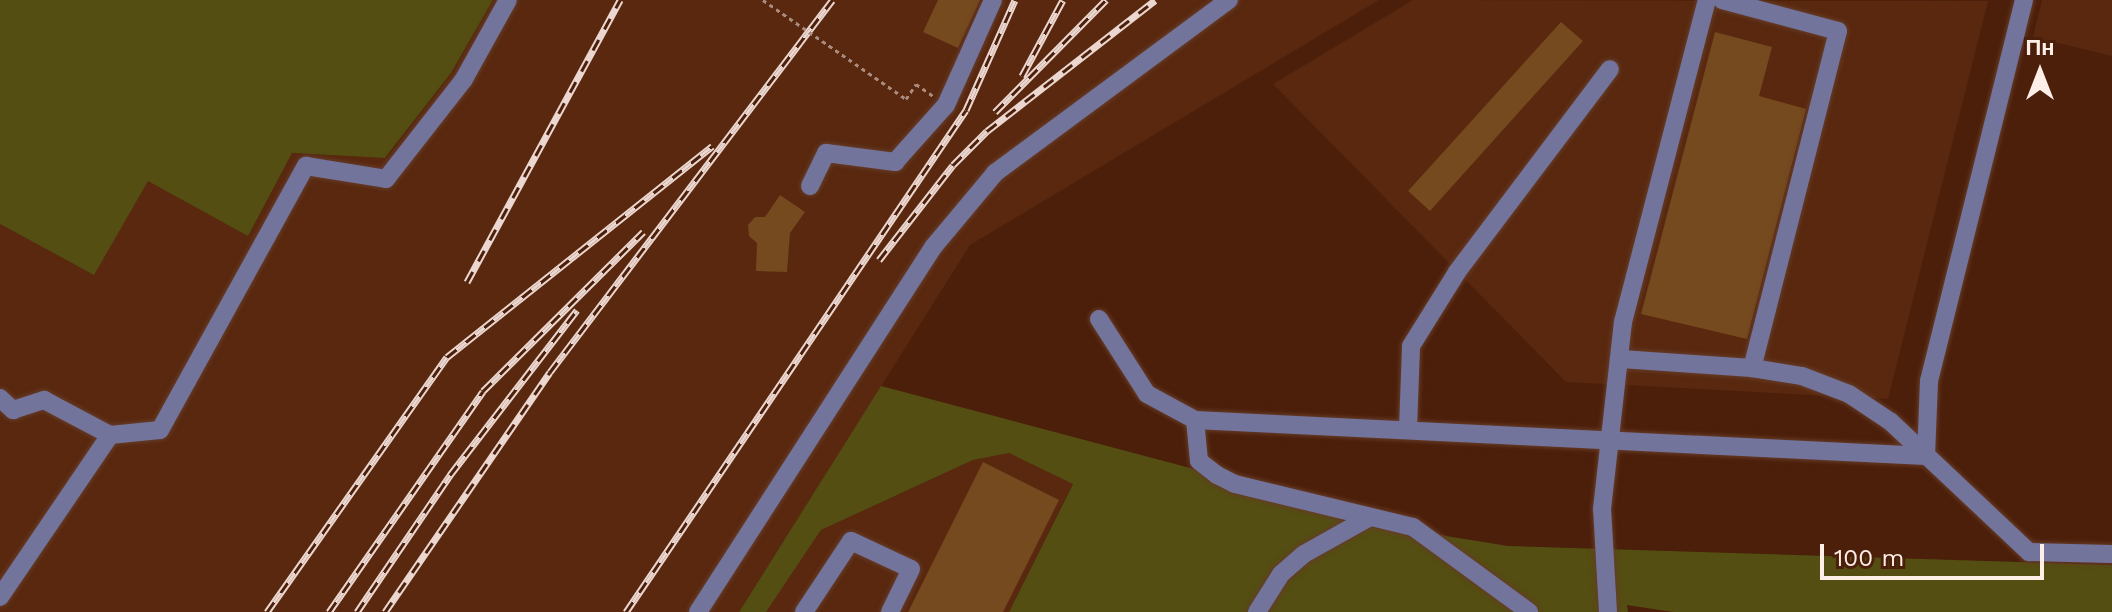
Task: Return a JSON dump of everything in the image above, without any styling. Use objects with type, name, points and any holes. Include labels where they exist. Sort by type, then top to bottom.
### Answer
[{"type":"lane","points":[[0,398],[13,410],[44,400],[110,435],[160,430],[306,166],[386,179],[464,79],[508,0]]},
{"type":"lane","points":[[810,186],[826,153],[895,162],[946,105],[993,0]]},
{"type":"lane","points":[[698,612],[934,246],[995,173],[1229,0]]},
{"type":"lane","points":[[1608,612],[1602,509],[1623,322],[1707,0]]},
{"type":"lane","points":[[1722,0],[1838,31],[1752,368]]},
{"type":"lane","points":[[1926,456],[1929,381],[2024,0]]},
{"type":"lane","points":[[1408,429],[1411,346],[1457,272],[1610,69]]},
{"type":"lane","points":[[1099,319],[1147,394],[1195,420],[1926,456]]},
{"type":"lane","points":[[1621,359],[1752,368],[1802,376],[1849,394],[1891,422],[2029,552],[2112,554]]},
{"type":"lane","points":[[1195,420],[1199,461],[1217,475],[1413,527],[1529,612]]},
{"type":"lane","points":[[0,597],[110,435]]},
{"type":"lane","points":[[1257,612],[1281,574],[1304,554],[1370,517]]},
{"type":"lane","points":[[804,612],[851,541],[911,569],[890,612]]},
{"type":"path","points":[[763,0],[906,99],[916,84],[946,105]]},
{"type":"shaded area","points":[[0,0],[493,0],[451,73],[385,158],[292,153],[248,236],[148,181],[94,275],[0,224]]},
{"type":"shaded area","points":[[493,0],[1379,0],[970,245],[739,612],[0,612],[0,224],[74,264],[148,180],[248,235],[292,153],[386,158],[451,73]]},
{"type":"shaded area","points":[[1413,0],[1988,1],[1888,399],[1566,382],[1273,84]]},
{"type":"shaded area","points":[[2042,0],[2112,0],[2112,56],[2033,37]]},
{"type":"shaded area","points":[[881,386],[1446,536],[1508,546],[2112,565],[2112,612],[1673,612],[1627,605],[1628,612],[1009,612],[1073,484],[1009,453],[973,460],[821,530],[766,612],[739,612]]},
{"type":"shaded area","points":[[1009,453],[1073,483],[1009,612],[766,612],[821,530],[973,460]]},
{"type":"building","points":[[938,0],[980,0],[958,48],[923,32]]},
{"type":"building","points":[[1561,22],[1583,41],[1430,211],[1408,191]]},
{"type":"building","points":[[1715,32],[1772,47],[1759,96],[1806,109],[1747,339],[1641,314]]},
{"type":"building","points":[[780,195],[805,212],[790,233],[787,272],[756,271],[757,243],[749,236],[748,225],[755,217],[765,217]]},
{"type":"building","points":[[983,462],[1059,500],[1003,612],[908,612]]},
{"type":"railway","points":[[467,282],[620,0]]},
{"type":"railway","points":[[385,612],[550,372],[832,0]]},
{"type":"railway","points":[[626,612],[966,110],[1015,0]]},
{"type":"railway","points":[[1022,76],[1063,0]]},
{"type":"railway","points":[[995,112],[1106,0]]},
{"type":"railway","points":[[879,260],[953,165],[987,131],[1155,0]]},
{"type":"railway","points":[[267,612],[447,357],[712,146]]},
{"type":"railway","points":[[329,612],[483,391],[643,232]]},
{"type":"railway","points":[[357,612],[450,475],[577,310]]}]
